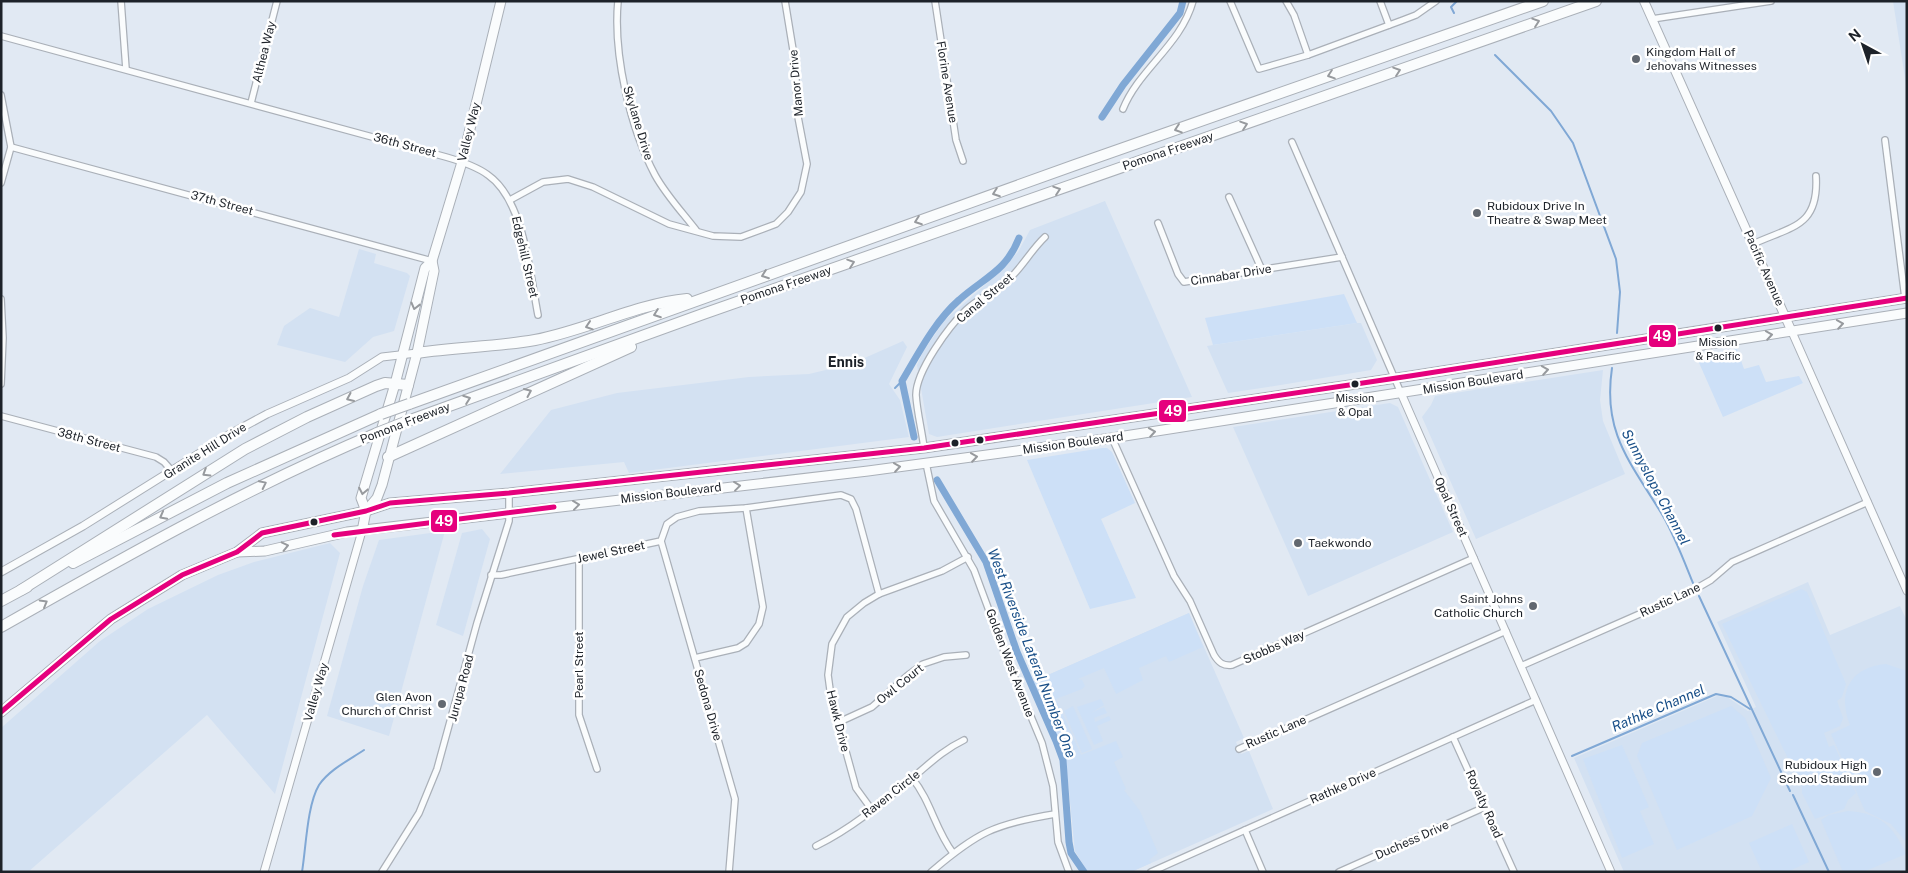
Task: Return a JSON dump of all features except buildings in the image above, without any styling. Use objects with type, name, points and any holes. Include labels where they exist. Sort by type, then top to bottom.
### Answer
[{"type":"highway","name":"Pomona Freeway","points":[[1,601],[227,483],[381,414],[1029,181],[1543,1]]},
{"type":"highway","name":"Pomona Freeway","points":[[1,627],[219,505],[324,456],[405,422],[703,314],[1596,1]]},
{"type":"highway","points":[[417,353],[534,340],[579,329],[668,301],[703,297]]},
{"type":"highway","points":[[388,457],[703,314]]},
{"type":"highway","points":[[21,590],[112,531],[265,438],[376,386],[395,384],[408,386]]},
{"type":"main road","name":"Valley Way","points":[[362,530],[366,511],[377,498],[417,353],[434,271],[432,261],[462,162],[501,1]]},
{"type":"main road","name":"Pacific Avenue","points":[[1644,1],[1792,332]]},
{"type":"main road","name":"Valley Way","points":[[366,511],[361,498],[395,384],[424,268],[432,261]]},
{"type":"main road","name":"Mission Boulevard","points":[[1,712],[111,619],[182,575],[237,552],[262,533],[366,511],[390,503],[509,493],[924,448],[1394,378],[1906,298]]},
{"type":"main road","name":"Mission Boulevard","points":[[237,552],[265,551],[362,530],[926,463],[1112,438],[1907,313]]},
{"type":"main road","points":[[924,448],[926,463]]},
{"type":"street","points":[[121,1],[126,70]]},
{"type":"street","name":"Althea Way","points":[[251,103],[276,1]]},
{"type":"street","name":"Skylane Drive","points":[[618,1],[618,36],[622,70],[642,144],[662,186],[696,231]]},
{"type":"street","name":"Manor Drive","points":[[696,231],[734,238],[759,232],[776,224],[788,212],[801,192],[807,164],[798,117],[795,62],[786,1]]},
{"type":"street","name":"Florine Avenue","points":[[935,1],[956,140],[963,161]]},
{"type":"street","points":[[1122,110],[1128,95],[1181,30],[1194,1]]},
{"type":"street","points":[[1230,1],[1259,69],[1308,55],[1416,15],[1436,1]]},
{"type":"street","points":[[1286,1],[1294,15],[1308,55]]},
{"type":"street","points":[[1380,1],[1389,25]]},
{"type":"street","points":[[1652,19],[1771,1]]},
{"type":"street","name":"36th Street","points":[[1,36],[462,162],[489,175],[510,200]]},
{"type":"street","points":[[1,95],[11,147],[1,182]]},
{"type":"street","points":[[1884,140],[1904,266],[1906,298]]},
{"type":"street","name":"Opal Street","points":[[1292,142],[1611,872]]},
{"type":"street","name":"37th Street","points":[[11,147],[432,261]]},
{"type":"street","points":[[1753,244],[1801,223],[1812,212],[1816,199],[1816,176]]},
{"type":"street","points":[[510,200],[543,182],[560,179],[573,180],[603,192],[650,217],[696,231]]},
{"type":"street","points":[[1229,197],[1262,270]]},
{"type":"street","name":"Edgehill Street","points":[[510,200],[521,234],[538,315]]},
{"type":"street","name":"Cinnabar Drive","points":[[1158,223],[1178,274],[1184,282],[1342,257]]},
{"type":"street","name":"Canal Street","points":[[924,448],[916,394],[923,371],[957,320],[967,309],[1008,280],[1033,248],[1045,237]]},
{"type":"street","points":[[1,299],[3,338],[1,384]]},
{"type":"street","name":"Pacific Avenue","points":[[1792,332],[1907,591]]},
{"type":"street","name":"Granite Hill Drive","points":[[1,572],[84,526],[230,434],[267,414],[349,378],[377,359],[417,353]]},
{"type":"street","name":"38th Street","points":[[1,416],[156,457],[164,462],[172,471]]},
{"type":"street","name":"Stobbs Way","points":[[1112,438],[1174,576],[1190,601],[1214,655],[1219,663],[1226,666],[1474,558]]},
{"type":"street","name":"Golden West Avenue","points":[[926,463],[934,501],[968,557],[1042,743],[1050,771],[1058,842],[1069,872]]},
{"type":"street","name":"Jurupa Road","points":[[382,872],[412,826],[431,786],[448,735],[510,512],[509,493]]},
{"type":"street","name":"Jewel Street","points":[[491,575],[580,559],[661,541],[667,524],[677,517],[699,511],[746,508],[841,495],[851,499],[856,510],[879,594]]},
{"type":"street","name":"Rustic Lane","points":[[1521,666],[1692,591],[1711,580],[1732,562],[1868,502]]},
{"type":"street","points":[[695,658],[738,648],[746,643],[759,624],[763,607],[746,508]]},
{"type":"street","name":"Valley Way","points":[[264,872],[362,530]]},
{"type":"street","name":"Sedona Drive","points":[[661,541],[734,799],[729,872]]},
{"type":"street","name":"Hawk Drive","points":[[872,810],[856,788],[837,723],[828,675],[832,644],[847,617],[864,603],[879,594],[942,571],[968,557]]},
{"type":"street","name":"Pearl Street","points":[[580,559],[579,716],[597,769]]},
{"type":"street","name":"Rustic Lane","points":[[1239,749],[1506,631]]},
{"type":"street","name":"Owl Court","points":[[837,723],[872,707],[906,676],[924,664],[944,657],[966,655]]},
{"type":"street","name":"Rathke Drive","points":[[1151,872],[1536,700]]},
{"type":"street","name":"Royalty Road","points":[[1453,737],[1514,872]]},
{"type":"street","name":"Raven Circle","points":[[816,846],[832,838],[872,810],[949,748],[964,740]]},
{"type":"street","points":[[912,778],[926,798],[936,826],[953,853]]},
{"type":"street","name":"Duchess Drive","points":[[1339,872],[1485,807]]},
{"type":"street","points":[[930,872],[975,837],[1000,825],[1055,814]]},
{"type":"street","points":[[1245,830],[1263,872]]},
{"type":"shaded area","points":[[1893,1],[1907,1],[1907,91]]},
{"type":"shaded area","points":[[1105,201],[1192,397],[937,437],[929,434],[917,365],[923,352],[944,321],[996,275],[1018,252],[1030,230]]},
{"type":"shaded area","points":[[359,249],[376,254],[374,263],[407,273],[410,276],[394,331],[373,337],[345,362],[277,345],[284,326],[310,308],[339,317]]},
{"type":"shaded area","points":[[1344,294],[1357,323],[1213,345],[1205,318]]},
{"type":"shaded area","points":[[1361,323],[1377,360],[1371,370],[1268,387],[1228,393],[1207,346]]},
{"type":"shaded area","points":[[903,341],[907,347],[889,384],[900,400],[909,437],[629,473],[624,462],[500,474],[551,410],[617,393],[749,377],[809,374],[851,364]]},
{"type":"shaded area","points":[[1737,349],[1744,369],[1759,365],[1766,382],[1799,376],[1803,383],[1723,417],[1696,356]]},
{"type":"shaded area","points":[[1603,370],[1600,400],[1603,421],[1625,474],[1476,539],[1422,417],[1435,396]]},
{"type":"shaded area","points":[[1390,403],[1398,407],[1453,532],[1308,596],[1233,427]]},
{"type":"shaded area","points":[[1107,448],[1112,452],[1135,503],[1101,519],[1136,598],[1090,609],[1027,460]]},
{"type":"shaded area","points":[[482,529],[490,539],[463,636],[436,625],[462,533]]},
{"type":"shaded area","points":[[445,531],[389,736],[327,716],[363,586],[379,540]]},
{"type":"shaded area","points":[[330,543],[340,553],[275,794],[207,715],[28,872],[1,872],[1,728],[100,641],[148,609],[218,575],[254,562]]},
{"type":"shaded area","points":[[1808,582],[1830,635],[1900,606],[1907,621],[1907,872],[1624,872],[1574,758],[1717,696],[1727,697],[1748,711],[1756,707],[1717,622]]},
{"type":"shaded area","points":[[1801,589],[1807,592],[1846,684],[1842,697],[1837,701],[1843,718],[1840,726],[1824,733],[1829,747],[1834,745],[1856,793],[1848,800],[1844,809],[1815,819],[1802,793],[1802,787],[1722,624]]},
{"type":"shaded area","points":[[1189,613],[1244,738],[1236,742],[1241,754],[1249,751],[1273,809],[1131,872],[1088,872],[1075,851],[1066,759],[1032,682]]},
{"type":"shaded area","points":[[1189,613],[1203,647],[1169,662],[1166,656],[1139,668],[1143,680],[1116,694],[1104,668],[1078,679],[1082,680],[1085,686],[1082,689],[1056,699],[1081,755],[1116,741],[1123,757],[1114,762],[1126,789],[1124,790],[1140,811],[1158,853],[1149,860],[1151,863],[1131,872],[1088,872],[1075,851],[1066,759],[1032,682]]},
{"type":"shaded area","name":"Rubidoux High School Stadium","points":[[1886,664],[1907,671],[1907,843],[1891,824],[1865,811],[1831,734],[1850,725],[1846,713],[1846,692],[1855,676],[1863,670]]},
{"type":"shaded area","points":[[1101,699],[1104,705],[1091,713],[1104,707],[1107,713],[1094,718],[1095,722],[1109,716],[1111,720],[1097,726],[1103,741],[1094,745],[1077,707]]},
{"type":"shaded area","points":[[1073,706],[1092,749],[1082,753],[1064,711]]},
{"type":"shaded area","points":[[1731,706],[1745,718],[1771,778],[1752,816],[1677,850],[1637,756],[1642,743]]},
{"type":"shaded area","points":[[1622,745],[1649,807],[1640,811],[1654,844],[1622,858],[1583,759]]},
{"type":"shaded area","points":[[1848,811],[1869,815],[1884,823],[1896,836],[1906,854],[1863,872],[1843,872],[1821,820],[1829,815]]},
{"type":"shaded area","points":[[1792,824],[1809,862],[1787,872],[1762,872],[1749,843]]},
{"type":"waterway","points":[[1102,117],[1123,85],[1180,13],[1183,1]]},
{"type":"waterway","name":"Sunnyslope Channel","points":[[1454,13],[1451,7],[1457,1]]},
{"type":"waterway","name":"Sunnyslope Channel","points":[[1495,55],[1551,111],[1573,143],[1616,259],[1620,292],[1617,333]]},
{"type":"waterway","points":[[914,437],[902,381],[927,338],[950,308],[1001,267],[1014,250],[1019,238]]},
{"type":"waterway","name":"Sunnyslope Channel","points":[[1612,368],[1611,412],[1622,447],[1663,516],[1693,583]]},
{"type":"waterway","points":[[895,388],[902,381]]},
{"type":"waterway","name":"West Riverside Lateral Number One","points":[[937,480],[986,562],[1017,652],[1056,741],[1063,760],[1071,853],[1084,872]]},
{"type":"waterway","name":"Sunnyslope Channel","points":[[1699,596],[1790,791]]},
{"type":"waterway","name":"Rathke Channel","points":[[1572,756],[1716,694],[1731,697],[1750,709]]},
{"type":"waterway","points":[[302,872],[309,815],[319,785],[334,770],[364,750]]},
{"type":"waterway","name":"Sunnyslope Channel","points":[[1793,795],[1829,872]]},
{"type":"transit line","name":"49","points":[[1,712],[111,619],[182,575],[237,552],[262,533],[366,511],[390,503],[509,493],[924,448],[1410,376],[1907,298]]},
{"type":"transit line","name":"49","points":[[334,535],[554,507]]},
{"type":"place","name":"Kingdom Hall of Jehovahs Witnesses","points":[[1636,59]]},
{"type":"place","name":"Rubidoux Drive In Theatre & Swap Meet","points":[[1477,213]]},
{"type":"place","name":"Mission & Pacific","points":[[1718,328]]},
{"type":"place","name":"Mission & Opal","points":[[1355,384]]},
{"type":"place","name":"Taekwondo","points":[[1298,543]]},
{"type":"place","name":"Saint Johns Catholic Church","points":[[1533,606]]},
{"type":"place","name":"Glen Avon Church of Christ","points":[[442,704]]},
{"type":"place","name":"Rubidoux High School Stadium","points":[[1877,772]]},
{"type":"district","name":"Ennis","points":[[846,362]]}]
